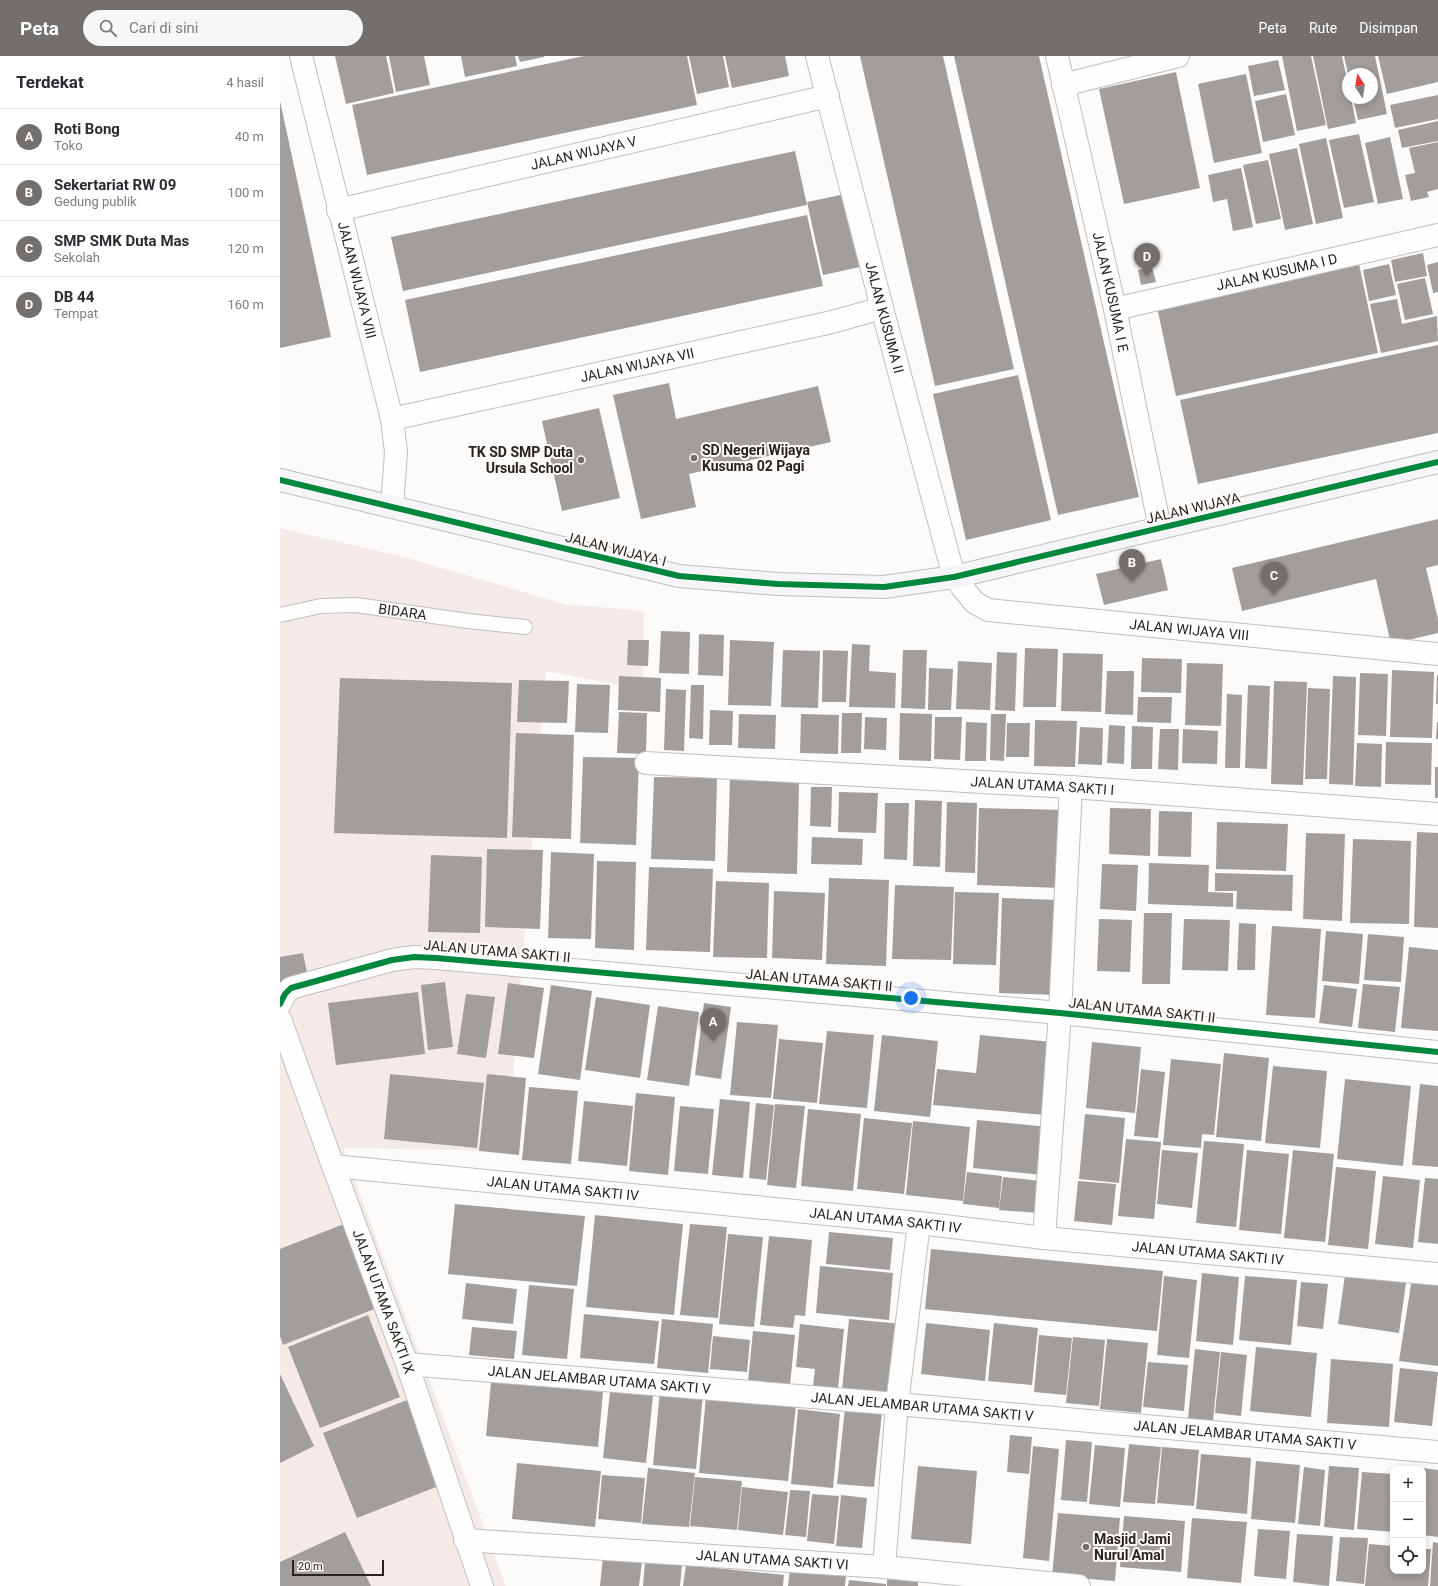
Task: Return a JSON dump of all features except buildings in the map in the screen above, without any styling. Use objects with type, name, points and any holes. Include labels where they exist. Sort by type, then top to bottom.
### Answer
[{"type":"street","name":"JALAN WIJAYA VIII","points":[[300,56],[392,419],[396,452],[392,507]]},
{"type":"street","name":"JALAN KUSUMA II","points":[[818,56],[882,308],[954,577]]},
{"type":"street","name":"JALAN KUSUMA I E","points":[[1057,56],[1115,309],[1160,528]]},
{"type":"street","points":[[1064,85],[1178,56]]},
{"type":"street","name":"JALAN WIJAYA V","points":[[338,210],[828,96]]},
{"type":"street","name":"JALAN KUSUMA I D","points":[[1115,309],[1438,235]]},
{"type":"street","name":"JALAN WIJAYA VII","points":[[392,419],[832,322],[882,308]]},
{"type":"street","name":"JALAN WIJAYA","points":[[954,577],[1438,462]]},
{"type":"street","name":"JALAN WIJAYA I","points":[[280,480],[679,576],[778,584],[884,587],[954,577]]},
{"type":"street","name":"JALAN WIJAYA VIII","points":[[954,577],[974,602],[988,610],[1438,654]]},
{"type":"street","name":"JALAN UTAMA SAKTI I","points":[[646,763],[1071,787],[1438,814]]},
{"type":"street","points":[[1044,1238],[1060,1013],[1071,787]]},
{"type":"street","name":"JALAN UTAMA SAKTI II","points":[[280,1009],[285,994],[291,988],[392,960],[414,957],[1060,1013],[1438,1052]]},
{"type":"street","name":"JALAN UTAMA SAKTI IX","points":[[280,1009],[333,1166],[406,1364],[482,1586]]},
{"type":"street","name":"JALAN UTAMA SAKTI IV","points":[[333,1166],[919,1223],[1044,1238],[1438,1274]]},
{"type":"street","points":[[884,1566],[897,1404],[919,1223]]},
{"type":"street","name":"JALAN JELAMBAR UTAMA SAKTI V","points":[[406,1364],[897,1404],[1438,1452]]},
{"type":"street","name":"JALAN UTAMA SAKTI VI","points":[[465,1540],[884,1566],[1079,1586]]},
{"type":"lane","name":"BIDARA","points":[[280,615],[321,606],[356,605],[468,622],[525,627]]},
{"type":"shaded area","points":[[280,528],[408,558],[564,604],[644,611],[643,690],[546,671],[507,1151],[343,1148],[506,1586],[280,1586]]},
{"type":"cycle path","points":[[280,480],[679,576],[778,584],[884,587],[954,577],[1438,462]]},
{"type":"cycle path","points":[[280,1004],[285,994],[291,988],[392,960],[414,957],[1060,1013],[1438,1052]]},
{"type":"place","name":"DB 44","points":[[1147,276]]},
{"type":"place","name":"SD Negeri Wijaya Kusuma 02 Pagi","points":[[694,458]]},
{"type":"place","name":"TK SD SMP Duta Ursula School","points":[[581,460]]},
{"type":"place","name":"Sekertariat RW 09","points":[[1132,582]]},
{"type":"place","name":"SMP SMK Duta Mas","points":[[1274,595]]},
{"type":"place","name":"Roti Bong","points":[[713,1041]]},
{"type":"place","name":"Masjid Jami Nurul Amal","points":[[1086,1547]]}]
